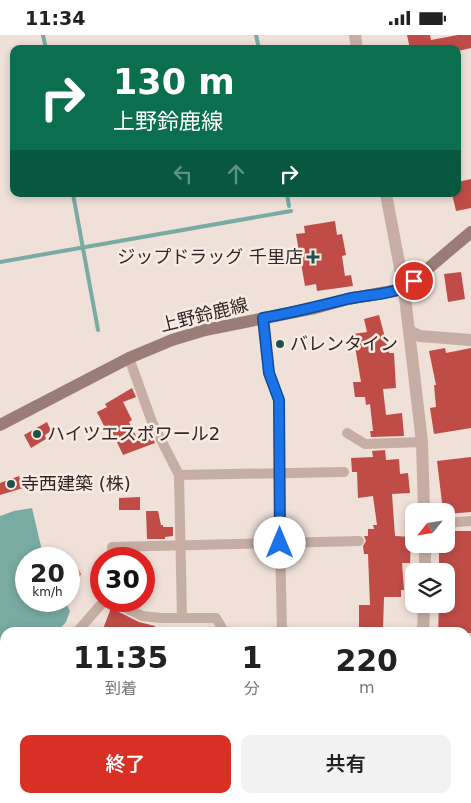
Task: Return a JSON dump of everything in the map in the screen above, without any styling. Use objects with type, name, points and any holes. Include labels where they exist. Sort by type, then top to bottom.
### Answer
[{"type":"main road","points":[[404,289],[471,232]]},
{"type":"main road","name":"上野鈴鹿線","points":[[0,425],[151,347],[197,333],[315,308],[348,299],[404,289]]},
{"type":"street","points":[[387,197],[404,289],[422,442],[424,503]]},
{"type":"street","points":[[263,318],[269,373],[279,400],[282,627]]},
{"type":"street","points":[[409,331],[420,336],[471,340]]},
{"type":"street","points":[[129,357],[152,422],[179,475],[182,618]]},
{"type":"street","points":[[347,433],[365,444],[422,442]]},
{"type":"street","points":[[179,475],[344,472]]},
{"type":"street","points":[[455,522],[471,521]]},
{"type":"street","points":[[112,547],[359,541]]},
{"type":"street","points":[[81,627],[94,612]]},
{"type":"street","points":[[134,612],[142,616],[216,618],[221,627]]},
{"type":"street","points":[[423,627],[424,613]]},
{"type":"water","points":[[32,508],[41,547],[15,547],[15,612],[70,612],[66,622],[62,627],[0,627],[0,516]]},
{"type":"building","points":[[407,35],[430,35],[431,40],[458,35],[471,35],[471,48],[461,50],[461,45],[409,45]]},
{"type":"building","points":[[471,179],[471,208],[456,211],[453,197],[461,197],[461,181]]},
{"type":"building","points":[[335,221],[337,235],[342,234],[346,255],[342,256],[345,276],[351,275],[353,286],[317,291],[316,284],[305,286],[296,234],[305,233],[304,226]]},
{"type":"building","points":[[461,272],[465,299],[448,302],[444,274]]},
{"type":"building","points":[[379,315],[387,345],[389,345],[389,353],[394,353],[396,388],[383,389],[386,415],[402,413],[404,436],[371,437],[370,431],[373,431],[370,404],[366,405],[365,397],[355,397],[353,382],[361,382],[353,334],[367,332],[364,319]]},
{"type":"building","points":[[445,348],[446,353],[471,348],[471,428],[434,434],[430,408],[436,407],[434,385],[436,385],[429,351]]},
{"type":"building","points":[[132,388],[136,397],[123,402],[132,420],[129,422],[137,438],[150,433],[155,443],[123,455],[109,425],[105,428],[97,412],[107,407],[105,404]]},
{"type":"building","name":"ハイツエスポワール2","points":[[47,422],[51,431],[45,435],[46,439],[31,448],[24,435]]},
{"type":"building","points":[[385,450],[386,460],[399,459],[400,474],[408,473],[410,493],[392,494],[395,536],[405,537],[405,553],[410,553],[410,563],[402,563],[404,590],[401,590],[401,597],[384,597],[383,627],[359,627],[359,605],[370,605],[368,554],[364,554],[363,546],[366,541],[364,536],[368,536],[368,529],[374,529],[373,525],[377,525],[373,496],[358,498],[357,472],[352,472],[351,458],[373,457],[372,451]]},
{"type":"building","points":[[471,457],[471,512],[455,513],[455,503],[442,503],[437,461]]},
{"type":"building","name":"寺西建築 (株)","points":[[19,476],[23,488],[0,495],[0,483]]},
{"type":"building","points":[[140,497],[140,510],[119,510],[119,498]]},
{"type":"building","points":[[146,511],[158,511],[161,525],[163,527],[173,527],[173,536],[165,537],[165,539],[147,539]]},
{"type":"building","points":[[455,531],[471,531],[471,627],[438,627],[439,613],[455,613],[455,563],[439,563],[439,553],[455,553]]},
{"type":"building","points":[[109,612],[119,612],[154,627],[104,627]]},
{"type":"waterway","points":[[43,35],[45,45]]},
{"type":"waterway","points":[[256,35],[258,45]]},
{"type":"waterway","points":[[74,197],[98,330]]},
{"type":"waterway","points":[[288,197],[289,206]]},
{"type":"waterway","points":[[0,262],[291,211]]},
{"type":"place","name":"ジップドラッグ 千里店","points":[[313,257]]},
{"type":"place","name":"バレンタイン","points":[[280,344]]},
{"type":"place","name":"ハイツエスポワール2","points":[[37,434]]},
{"type":"place","name":"寺西建築 (株)","points":[[11,484]]},
{"type":"route","points":[[280,543],[279,400],[269,373],[263,318],[404,289],[414,281]]}]
